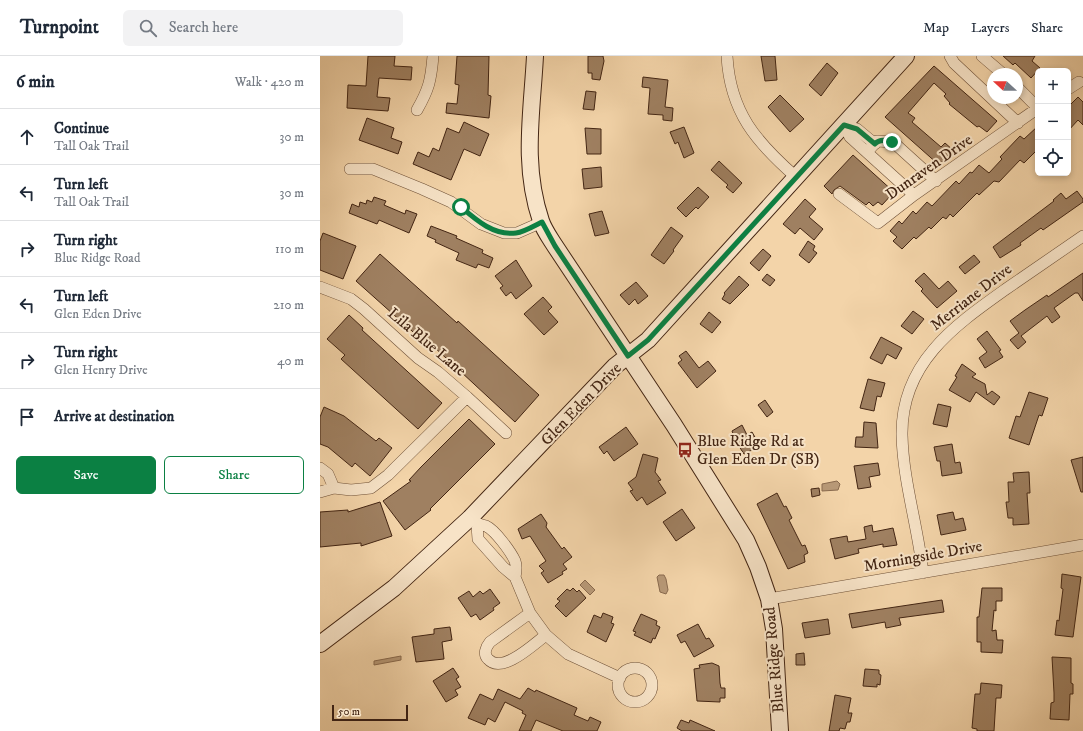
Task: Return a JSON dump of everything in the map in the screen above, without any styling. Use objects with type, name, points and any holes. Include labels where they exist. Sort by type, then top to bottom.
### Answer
[{"type":"main road","name":"Blue Ridge Road","points":[[535,56],[529,154],[530,178],[542,222],[555,246],[628,356],[746,540],[758,567],[769,599],[774,629],[780,731]]},
{"type":"main road","name":"Glen Eden Drive","points":[[321,641],[394,588],[474,521],[615,366],[648,340],[906,56]]},
{"type":"street","points":[[417,110],[428,91],[432,77],[433,56]]},
{"type":"street","points":[[727,56],[730,78],[745,122],[764,148],[796,177]]},
{"type":"street","points":[[950,56],[954,63],[1018,123]]},
{"type":"street","points":[[982,56],[996,68]]},
{"type":"street","points":[[1071,87],[1079,82]]},
{"type":"street","points":[[1023,93],[1035,105]]},
{"type":"street","name":"Dunraven Drive","points":[[839,194],[878,223],[914,195],[1035,110]]},
{"type":"street","points":[[844,125],[850,137],[871,148],[914,195]]},
{"type":"street","points":[[871,148],[877,141],[885,140],[892,142],[936,181]]},
{"type":"street","points":[[350,169],[373,169],[422,189],[451,202],[481,224],[504,234],[517,233],[542,222]]},
{"type":"street","name":"Merriane Drive","points":[[923,572],[902,434],[908,398],[915,378],[931,351],[944,336],[974,312],[1083,236]]},
{"type":"street","name":"Lila Blue Lane","points":[[320,287],[351,299],[418,358],[438,372],[467,397],[506,433]]},
{"type":"street","points":[[320,492],[334,488],[351,490],[370,488],[388,475],[467,397]]},
{"type":"street","points":[[320,468],[328,474],[334,488]]},
{"type":"street","points":[[474,521],[478,539],[503,567],[515,577]]},
{"type":"street","points":[[474,521],[487,526],[515,561],[515,577],[530,613],[546,635],[568,654],[620,678]]},
{"type":"street","name":"Morningside Drive","points":[[769,599],[1083,545]]},
{"type":"street","points":[[530,613],[490,642],[486,654],[488,660],[497,665],[506,664],[546,635]]},
{"type":"shaded area","points":[[837,481],[840,484],[838,490],[822,491],[822,484]]},
{"type":"shaded area","points":[[659,575],[664,575],[666,579],[668,590],[666,594],[660,592],[657,577]]},
{"type":"shaded area","points":[[585,580],[595,590],[590,595],[580,585]]},
{"type":"shaded area","points":[[401,656],[401,660],[374,665],[374,661]]},
{"type":"building","points":[[368,56],[395,56],[394,66],[412,67],[411,80],[379,78],[377,97],[390,98],[388,111],[347,108],[348,85],[366,86]]},
{"type":"building","points":[[457,56],[489,56],[488,95],[491,96],[489,118],[446,113],[447,103],[457,104],[459,85],[455,84]]},
{"type":"building","points":[[588,56],[603,56],[604,61],[600,80],[592,79],[592,73],[588,73]]},
{"type":"building","points":[[761,56],[775,56],[777,80],[765,81]]},
{"type":"building","points":[[1003,56],[1035,56],[1032,61],[1040,68],[1035,68],[1035,74],[1031,78],[1023,70],[1023,68],[1020,68],[1015,63],[1013,65]]},
{"type":"building","points":[[827,63],[838,73],[821,96],[809,85]]},
{"type":"building","points":[[934,66],[997,121],[987,132],[979,126],[977,127],[949,104],[950,103],[944,96],[946,94],[934,83],[908,113],[915,118],[912,122],[941,147],[945,143],[953,150],[939,165],[885,117]]},
{"type":"building","points":[[643,77],[668,80],[665,107],[673,108],[672,121],[663,120],[663,115],[648,114],[650,88],[642,87]]},
{"type":"building","points":[[586,91],[596,92],[594,110],[583,109]]},
{"type":"building","points":[[780,95],[804,119],[790,132],[768,107]]},
{"type":"building","points":[[1078,97],[1083,102],[1083,125],[1078,120],[1071,128],[1071,104]]},
{"type":"building","points":[[367,118],[394,128],[391,138],[402,142],[398,154],[359,140]]},
{"type":"building","points":[[464,122],[489,134],[480,156],[464,149],[451,180],[413,164],[418,152],[429,157],[433,148],[439,151],[447,128],[459,133]]},
{"type":"building","points":[[684,127],[694,153],[684,158],[678,142],[675,144],[670,132]]},
{"type":"building","points":[[585,128],[601,129],[601,154],[587,154]]},
{"type":"building","points":[[1035,129],[1035,152],[1024,163],[1020,160],[999,182],[994,181],[979,195],[977,193],[953,217],[950,214],[946,219],[943,217],[931,229],[929,227],[916,239],[914,237],[902,249],[893,241],[897,237],[890,231],[899,221],[902,224],[913,211],[916,214],[927,202],[932,206],[956,181],[959,184],[979,165],[989,173],[1002,159],[1000,157],[1020,136],[1024,139]]},
{"type":"building","points":[[853,155],[894,192],[882,205],[878,202],[873,206],[869,202],[866,205],[840,186],[834,190],[832,194],[824,186]]},
{"type":"building","points":[[719,161],[742,183],[733,193],[726,187],[728,185],[711,170]]},
{"type":"building","points":[[601,167],[602,187],[584,189],[582,169]]},
{"type":"building","points":[[698,187],[709,197],[698,209],[696,207],[686,217],[677,208]]},
{"type":"building","points":[[1077,191],[1083,199],[1083,202],[1043,230],[1041,228],[1020,243],[1021,245],[1000,258],[993,247],[1054,201],[1053,200],[1061,193],[1066,199]]},
{"type":"building","points":[[374,197],[386,201],[384,205],[405,214],[406,210],[417,214],[409,233],[379,220],[377,224],[349,213],[352,204],[359,207],[360,202],[366,204],[367,200],[372,202]]},
{"type":"building","points":[[805,199],[816,209],[809,217],[823,229],[814,240],[800,228],[795,234],[783,224]]},
{"type":"building","points":[[602,211],[609,233],[595,236],[589,214]]},
{"type":"building","points":[[431,226],[457,236],[456,238],[483,250],[482,253],[493,258],[489,268],[478,264],[476,268],[456,260],[459,253],[435,242],[436,240],[427,236]]},
{"type":"building","points":[[671,227],[683,236],[664,264],[651,255]]},
{"type":"building","points":[[323,233],[356,246],[343,279],[320,270],[320,241]]},
{"type":"building","points":[[808,241],[815,246],[813,250],[817,253],[809,263],[799,255]]},
{"type":"building","points":[[763,249],[771,256],[759,271],[750,263]]},
{"type":"building","points":[[380,254],[457,323],[458,321],[539,395],[515,422],[433,346],[431,348],[356,281]]},
{"type":"building","points":[[974,255],[980,262],[965,274],[959,267]]},
{"type":"building","points":[[516,260],[532,286],[516,299],[511,292],[506,296],[500,288],[503,286],[495,276]]},
{"type":"building","points":[[924,273],[939,289],[948,281],[957,291],[937,308],[921,291],[923,289],[915,281]]},
{"type":"building","points":[[1083,273],[1083,301],[1078,293],[1075,293],[1054,308],[1060,317],[1052,323],[1047,316],[1021,336],[1026,342],[1018,349],[1010,340],[1019,333],[1010,321],[1047,295],[1048,297]]},
{"type":"building","points":[[767,274],[775,280],[770,286],[762,280]]},
{"type":"building","points":[[739,276],[749,285],[730,304],[722,299],[725,294],[724,293]]},
{"type":"building","points":[[636,282],[648,296],[638,304],[635,299],[629,305],[620,295]]},
{"type":"building","points":[[543,297],[552,307],[548,311],[558,322],[544,335],[524,314]]},
{"type":"building","points":[[913,311],[924,319],[912,334],[901,326]]},
{"type":"building","points":[[709,312],[721,322],[712,333],[700,324]]},
{"type":"building","points":[[349,315],[363,328],[362,330],[442,403],[418,429],[341,359],[345,355],[327,339]]},
{"type":"building","points":[[987,331],[1001,350],[999,351],[1003,357],[985,368],[979,358],[987,352],[977,339]]},
{"type":"building","points":[[881,337],[902,348],[896,359],[887,354],[882,364],[870,358]]},
{"type":"building","points":[[686,351],[699,368],[708,361],[716,371],[697,388],[678,363],[682,360],[679,356]]},
{"type":"building","points":[[962,364],[976,374],[972,377],[985,384],[987,395],[992,391],[1000,397],[994,405],[976,392],[970,402],[949,390],[957,377],[955,376]]},
{"type":"building","points":[[868,379],[885,383],[881,397],[877,396],[874,411],[860,408]]},
{"type":"building","points":[[1029,392],[1048,398],[1042,416],[1039,415],[1029,445],[1009,438],[1016,416],[1020,417]]},
{"type":"building","points":[[765,400],[773,412],[767,417],[758,405]]},
{"type":"building","points":[[938,404],[951,407],[947,427],[933,424]]},
{"type":"building","points":[[324,407],[344,416],[376,441],[379,438],[392,448],[370,476],[355,463],[352,467],[328,447],[320,444],[320,417]]},
{"type":"building","points":[[469,419],[495,444],[430,509],[431,510],[405,530],[383,501],[411,481],[409,480],[421,467]]},
{"type":"building","points":[[864,422],[876,423],[878,448],[855,447],[856,437],[863,437]]},
{"type":"building","points":[[742,425],[747,435],[752,432],[760,446],[744,454],[733,437],[732,431]]},
{"type":"building","points":[[626,427],[638,444],[614,461],[607,451],[604,454],[599,447]]},
{"type":"building","points":[[952,444],[955,463],[960,462],[962,473],[942,476],[940,461],[937,461],[934,447]]},
{"type":"building","points":[[643,454],[658,458],[655,472],[661,480],[658,481],[666,493],[647,505],[642,497],[637,501],[630,491],[633,490],[628,483],[636,477]]},
{"type":"building","points":[[1083,457],[1083,492],[1081,492],[1071,460]]},
{"type":"building","points":[[878,463],[880,475],[869,477],[871,487],[858,489],[854,466]]},
{"type":"building","points":[[1029,472],[1030,493],[1027,493],[1029,524],[1013,525],[1013,518],[1008,518],[1006,502],[1009,502],[1008,482],[1014,482],[1013,473]]},
{"type":"building","points":[[819,488],[820,495],[812,497],[811,489]]},
{"type":"building","points":[[777,493],[784,507],[786,506],[792,518],[789,520],[802,546],[805,545],[808,553],[804,555],[805,562],[788,569],[757,504]]},
{"type":"building","points":[[380,502],[392,536],[361,546],[361,543],[320,547],[320,512],[348,510],[348,512]]},
{"type":"building","points":[[682,509],[695,528],[676,541],[663,522]]},
{"type":"building","points":[[953,512],[955,520],[963,518],[966,530],[941,535],[937,515]]},
{"type":"building","points":[[541,514],[547,523],[546,527],[562,549],[564,547],[572,557],[563,564],[567,569],[562,572],[563,574],[548,583],[541,573],[544,571],[539,566],[546,561],[530,536],[522,539],[518,529]]},
{"type":"building","points":[[872,525],[873,532],[893,528],[897,545],[883,547],[883,544],[858,549],[859,553],[835,559],[830,539],[847,536],[848,542],[866,539],[864,527]]},
{"type":"building","points":[[1062,574],[1081,577],[1073,637],[1055,635],[1057,620],[1059,621],[1063,589],[1061,588]]},
{"type":"building","points":[[573,588],[577,592],[579,590],[586,598],[566,617],[555,606],[560,601],[557,599],[567,589],[570,591]]},
{"type":"building","points":[[982,588],[1002,588],[1002,601],[996,601],[996,611],[994,610],[992,631],[996,630],[997,640],[1003,640],[1002,653],[981,652],[981,642],[977,642],[977,617],[979,617]]},
{"type":"building","points":[[490,589],[500,603],[493,608],[494,610],[480,620],[476,614],[471,617],[458,598],[469,591],[473,597],[480,591],[483,594]]},
{"type":"building","points":[[942,600],[944,612],[899,618],[901,625],[886,628],[885,622],[852,628],[849,614]]},
{"type":"building","points":[[603,613],[613,617],[611,623],[614,624],[606,642],[587,632],[594,615],[601,618]]},
{"type":"building","points":[[641,614],[657,621],[656,625],[660,627],[655,639],[653,638],[651,643],[634,635],[636,632],[633,631]]},
{"type":"building","points":[[828,619],[830,634],[805,638],[802,623]]},
{"type":"building","points":[[698,624],[706,639],[709,638],[714,646],[694,657],[685,641],[681,643],[677,635]]},
{"type":"building","points":[[450,627],[452,640],[442,642],[444,659],[416,662],[412,637],[434,634],[434,629]]},
{"type":"building","points":[[804,653],[805,665],[796,665],[796,654]]},
{"type":"building","points":[[1052,657],[1071,658],[1071,683],[1073,684],[1073,694],[1070,694],[1069,720],[1050,719],[1051,703],[1054,702]]},
{"type":"building","points":[[712,663],[719,666],[720,683],[721,688],[725,688],[725,698],[720,698],[720,702],[697,701],[694,669],[700,668],[699,665]]},
{"type":"building","points":[[453,668],[459,677],[456,679],[461,687],[455,690],[458,695],[446,702],[433,681]]},
{"type":"building","points":[[865,669],[879,670],[879,674],[881,675],[880,685],[877,684],[877,687],[863,686]]},
{"type":"building","points":[[981,683],[1002,685],[1001,698],[996,698],[994,731],[977,731],[977,729],[972,728],[975,694],[980,694]]},
{"type":"building","points":[[528,688],[577,708],[574,715],[588,721],[590,717],[601,722],[597,731],[563,731],[536,720],[531,731],[519,731],[526,715],[522,713],[523,711],[505,702],[495,722],[488,718],[485,725],[468,718],[480,694],[493,700],[498,689],[520,699]]},
{"type":"building","points":[[835,695],[851,698],[848,713],[852,713],[850,722],[847,722],[845,729],[840,728],[839,731],[829,731]]},
{"type":"building","points":[[681,720],[689,723],[690,720],[715,731],[682,731],[677,728]]},
{"type":"place","name":"Blue Ridge Rd at Glen Eden Dr (SB)","points":[[685,450]]},
{"type":"route","points":[[461,207],[481,224],[504,234],[517,233],[542,222],[555,246],[628,356],[648,340],[844,125],[857,129],[875,144],[877,141],[885,140],[892,142]]}]
